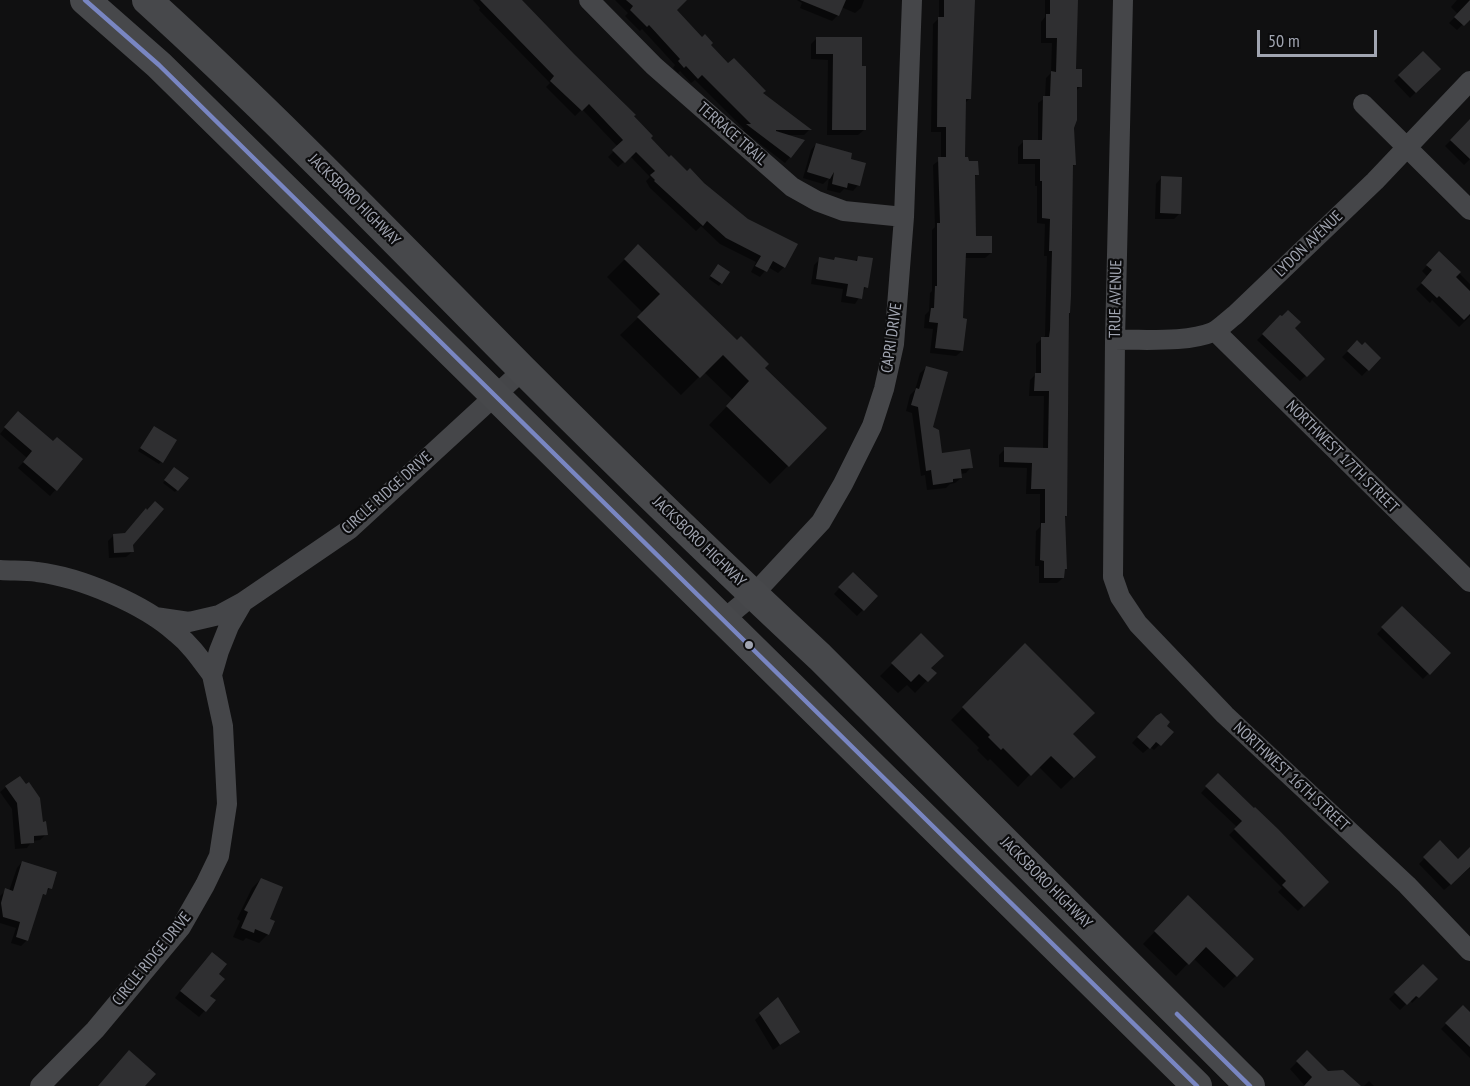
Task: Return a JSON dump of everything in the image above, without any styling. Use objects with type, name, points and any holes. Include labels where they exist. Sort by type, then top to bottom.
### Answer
[{"type":"main road","points":[[85,0],[167,73],[1197,1086]]},
{"type":"main road","name":"JACKSBORO HIGHWAY","points":[[147,0],[330,175],[523,370],[753,595],[828,665],[1239,1082]]},
{"type":"street","name":"TERRACE TRAIL","points":[[589,0],[654,66],[792,187],[817,201],[844,211],[904,217]]},
{"type":"street","name":"CAPRI DRIVE","points":[[723,620],[753,595],[821,522],[872,426],[884,389],[894,344],[904,217],[912,0]]},
{"type":"street","name":"TRUE AVENUE","points":[[1120,597],[1113,577],[1115,340],[1123,0]]},
{"type":"street","name":"LYDON AVENUE","points":[[1115,340],[1168,339],[1215,331],[1235,315],[1334,220],[1470,81]]},
{"type":"street","points":[[1363,104],[1470,210]]},
{"type":"street","name":"NORTHWEST 17TH STREET","points":[[1215,331],[1470,582]]},
{"type":"street","name":"CIRCLE RIDGE DRIVE","points":[[155,617],[189,622],[219,615],[243,602],[350,529],[523,370]]},
{"type":"street","points":[[0,570],[38,572],[100,589],[155,617],[177,633],[212,675]]},
{"type":"street","name":"NORTHWEST 16TH STREET","points":[[1120,597],[1138,624],[1225,715],[1407,885],[1470,951]]},
{"type":"street","name":"CIRCLE RIDGE DRIVE","points":[[40,1086],[95,1030],[181,927],[206,885],[219,856],[227,804],[223,726],[212,675],[219,651],[243,602]]},
{"type":"building","points":[[480,0],[522,0],[636,115],[634,116],[653,136],[651,138],[669,157],[671,155],[687,171],[690,168],[704,183],[748,219],[798,244],[785,268],[773,261],[767,272],[755,266],[761,256],[726,238],[707,221],[703,226],[654,181],[650,175],[655,171],[636,152],[625,163],[612,150],[623,140],[589,104],[582,111],[550,81],[554,76]]},
{"type":"building","points":[[626,0],[687,0],[677,10],[702,37],[705,34],[713,43],[711,45],[728,63],[734,58],[766,91],[763,93],[812,130],[776,130],[805,140],[791,158],[746,124],[751,124],[702,75],[698,79],[686,66],[684,68],[678,61],[680,59],[649,25],[647,27],[630,10],[633,6]]},
{"type":"building","points":[[800,0],[846,0],[839,16]]},
{"type":"building","points":[[944,0],[975,0],[971,99],[966,99],[965,157],[968,157],[969,161],[978,161],[979,175],[975,175],[976,236],[992,236],[992,253],[966,253],[963,318],[967,319],[963,351],[935,348],[938,323],[929,322],[931,308],[934,308],[935,286],[937,286],[937,223],[940,223],[938,157],[946,157],[946,127],[937,127],[938,17],[944,17]]},
{"type":"building","points":[[1050,0],[1078,0],[1076,69],[1082,69],[1082,87],[1077,87],[1077,120],[1074,128],[1076,165],[1073,165],[1067,516],[1065,516],[1067,569],[1065,569],[1064,578],[1044,578],[1044,561],[1040,560],[1041,523],[1045,523],[1045,489],[1031,489],[1032,463],[1004,462],[1004,447],[1048,448],[1049,391],[1034,391],[1035,373],[1041,373],[1041,337],[1049,337],[1050,330],[1052,251],[1049,251],[1050,219],[1042,218],[1040,159],[1023,159],[1023,140],[1042,140],[1043,96],[1050,96],[1051,71],[1056,72],[1057,38],[1046,38],[1046,14],[1050,14]]},
{"type":"building","points":[[1470,0],[1470,20],[1464,26],[1454,17]]},
{"type":"building","points":[[816,37],[862,37],[862,66],[866,66],[866,130],[832,130],[833,54],[816,54]]},
{"type":"building","points":[[1423,51],[1441,69],[1416,93],[1398,75]]},
{"type":"building","points":[[1470,119],[1470,159],[1450,140]]},
{"type":"building","points":[[816,143],[852,153],[851,159],[866,163],[860,186],[848,183],[847,188],[832,184],[834,172],[830,179],[807,172]]},
{"type":"building","points":[[1161,176],[1182,177],[1181,214],[1160,213]]},
{"type":"building","points":[[638,244],[737,340],[741,336],[769,364],[765,368],[827,428],[789,467],[726,406],[749,381],[723,355],[700,378],[637,317],[660,294],[624,259]]},
{"type":"building","points":[[1439,251],[1461,272],[1456,277],[1470,291],[1470,314],[1464,320],[1439,296],[1437,298],[1421,283],[1432,270],[1426,265]]},
{"type":"building","points":[[858,256],[873,258],[868,288],[864,287],[862,299],[846,296],[848,284],[816,279],[819,257],[857,261]]},
{"type":"building","points":[[718,264],[730,272],[722,284],[710,276]]},
{"type":"building","points":[[1288,310],[1301,322],[1295,328],[1325,359],[1307,377],[1262,334]]},
{"type":"building","points":[[1357,340],[1362,345],[1365,342],[1381,358],[1369,371],[1347,351]]},
{"type":"building","points":[[926,366],[948,372],[933,427],[939,430],[942,453],[970,449],[973,468],[961,469],[962,478],[953,479],[953,482],[933,485],[931,470],[926,471],[918,407],[911,405]]},
{"type":"building","points":[[18,411],[53,441],[57,437],[83,459],[57,491],[23,462],[32,451],[4,427]]},
{"type":"building","points":[[154,426],[177,440],[163,463],[140,448]]},
{"type":"building","points":[[174,467],[189,478],[178,491],[164,480]]},
{"type":"building","points":[[155,501],[164,509],[133,545],[134,552],[114,553],[113,534],[125,533]]},
{"type":"building","points":[[853,572],[878,596],[864,611],[838,587]]},
{"type":"building","points":[[1402,606],[1451,653],[1430,675],[1381,627]]},
{"type":"building","points":[[921,633],[944,656],[931,668],[937,673],[928,682],[919,674],[911,682],[891,663]]},
{"type":"building","points":[[1025,643],[1095,713],[1073,734],[1096,757],[1074,778],[1051,756],[1031,776],[1003,748],[1001,750],[988,737],[990,735],[962,707]]},
{"type":"building","points":[[1161,713],[1170,722],[1167,726],[1174,732],[1161,746],[1156,742],[1150,749],[1137,737]]},
{"type":"building","points":[[1218,773],[1278,829],[1329,882],[1304,907],[1282,885],[1286,881],[1234,829],[1242,821],[1205,786]]},
{"type":"building","points":[[20,776],[26,784],[29,782],[40,798],[43,822],[46,821],[48,835],[34,836],[34,843],[21,844],[17,803],[5,786]]},
{"type":"building","points":[[1440,840],[1458,859],[1470,847],[1470,867],[1451,885],[1423,857]]},
{"type":"building","points":[[22,861],[57,872],[52,889],[48,888],[46,895],[43,894],[28,941],[16,937],[20,922],[3,917],[1,903],[5,888],[13,891]]},
{"type":"building","points":[[261,878],[283,887],[270,919],[275,921],[269,935],[255,929],[254,933],[241,928],[248,912],[244,910]]},
{"type":"building","points":[[1188,895],[1254,959],[1237,977],[1206,947],[1189,965],[1154,931]]},
{"type":"building","points":[[212,952],[227,964],[219,974],[225,979],[210,996],[216,1000],[206,1012],[180,991]]},
{"type":"building","points":[[1423,964],[1438,979],[1419,998],[1416,996],[1407,1005],[1394,992]]},
{"type":"building","points":[[778,997],[800,1032],[780,1045],[759,1013]]},
{"type":"building","points":[[1463,1005],[1470,1012],[1470,1047],[1445,1023]]},
{"type":"building","points":[[129,1050],[156,1074],[145,1086],[98,1086]]},
{"type":"building","points":[[1307,1050],[1328,1071],[1343,1070],[1361,1086],[1304,1086],[1312,1077],[1296,1061]]},
{"type":"transit line","points":[[85,0],[159,65],[1197,1086]]},
{"type":"transit line","points":[[1177,1014],[1250,1086]]}]
